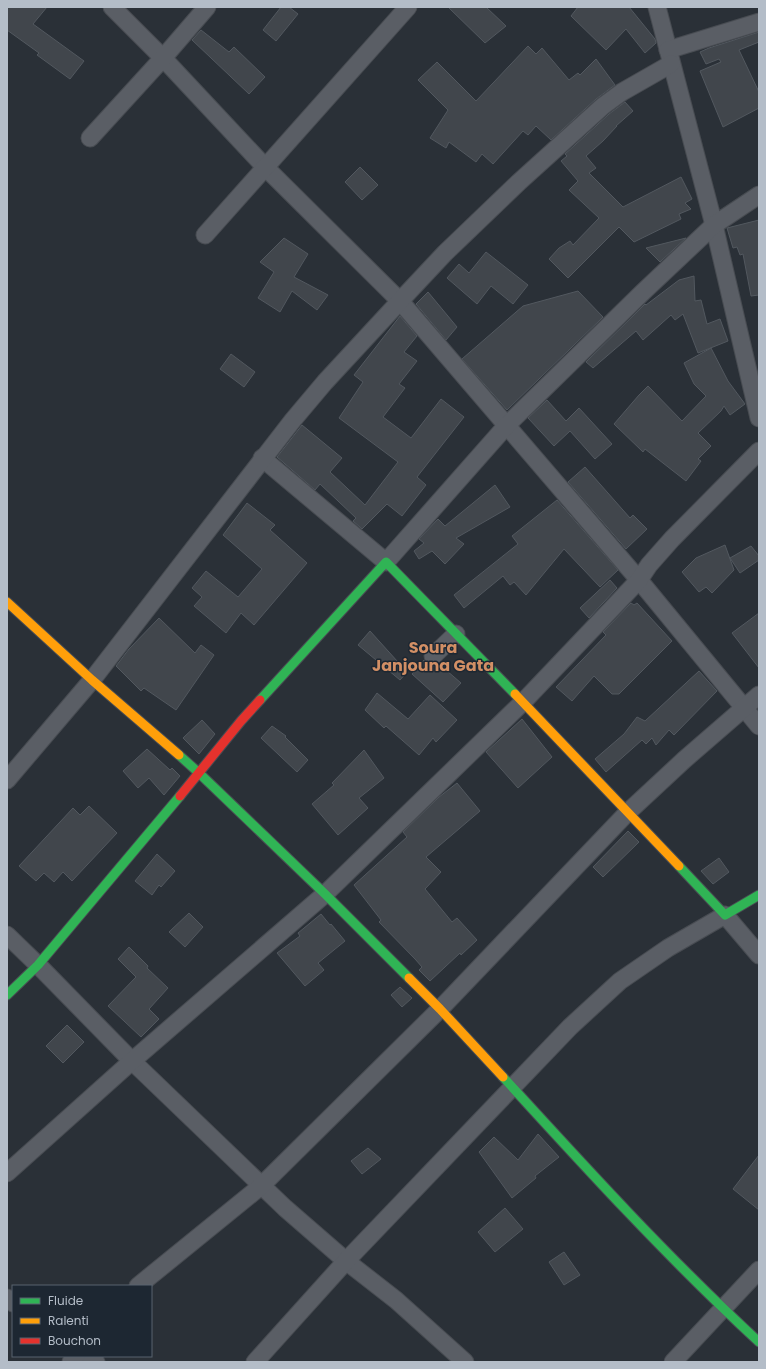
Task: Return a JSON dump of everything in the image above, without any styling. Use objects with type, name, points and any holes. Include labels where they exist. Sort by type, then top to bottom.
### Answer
[{"type":"street","points":[[112,7],[163,58],[265,167],[400,301],[508,425],[639,580],[759,726]]},
{"type":"street","points":[[90,138],[207,7]]},
{"type":"street","points":[[205,235],[408,7]]},
{"type":"street","points":[[657,7],[714,225],[759,418]]},
{"type":"street","points":[[7,780],[92,680],[262,458],[325,382],[445,253],[603,106],[669,57],[759,22]]},
{"type":"street","points":[[7,995],[38,965],[241,721],[508,425],[643,292],[714,225],[759,195]]},
{"type":"street","points":[[7,1173],[132,1061],[325,894],[523,702],[639,580],[649,565],[672,539],[759,451]]},
{"type":"street","points":[[262,458],[386,562],[523,702],[725,915],[759,955]]},
{"type":"street","points":[[7,602],[92,680],[199,773],[325,894],[440,1008],[602,1185],[723,1309],[759,1342]]},
{"type":"street","points":[[433,656],[456,634]]},
{"type":"street","points":[[139,1285],[196,1237],[261,1186],[440,1008],[627,813],[759,695]]},
{"type":"street","points":[[255,1362],[346,1261],[570,1027],[620,981],[668,948],[759,895]]},
{"type":"street","points":[[7,935],[132,1061],[284,1208],[346,1261],[396,1300],[465,1362]]},
{"type":"street","points":[[673,1362],[759,1270]]},
{"type":"building","points":[[7,7],[47,7],[33,24],[84,61],[70,79],[37,55],[39,53],[7,30]]},
{"type":"building","points":[[281,7],[289,7],[298,14],[276,41],[263,30]]},
{"type":"building","points":[[448,7],[486,7],[506,26],[485,43]]},
{"type":"building","points":[[578,7],[629,7],[655,39],[656,43],[645,53],[626,29],[606,50],[571,16]]},
{"type":"building","points":[[201,30],[229,52],[234,47],[265,77],[249,94],[192,40]]},
{"type":"building","points":[[759,32],[759,42],[739,50],[759,92],[759,108],[723,127],[700,71],[721,62],[719,59],[706,64],[700,52]]},
{"type":"building","points":[[528,46],[536,54],[542,48],[569,80],[578,73],[580,75],[596,59],[615,85],[596,99],[551,140],[536,126],[528,135],[523,131],[493,164],[482,154],[476,162],[449,142],[446,148],[430,138],[448,110],[418,80],[437,62],[476,101]]},
{"type":"building","points":[[625,102],[633,111],[586,156],[596,168],[589,173],[623,207],[681,177],[692,199],[685,203],[691,209],[679,214],[681,219],[634,242],[619,227],[568,278],[549,259],[559,248],[570,241],[573,245],[599,218],[569,190],[578,181],[561,161],[567,156],[565,154],[609,114]]},
{"type":"building","points":[[360,167],[378,185],[362,200],[345,182]]},
{"type":"building","points":[[759,220],[759,295],[751,296],[743,254],[740,255],[737,247],[733,248],[727,228]]},
{"type":"building","points":[[284,238],[308,254],[294,277],[328,295],[317,310],[292,291],[280,312],[258,298],[274,272],[260,262]]},
{"type":"building","points":[[686,238],[660,262],[646,248]]},
{"type":"building","points":[[486,252],[528,285],[513,304],[491,286],[477,304],[447,278],[459,264],[469,273]]},
{"type":"building","points":[[694,276],[695,301],[701,300],[707,324],[720,319],[728,341],[698,353],[683,314],[675,320],[671,315],[643,340],[636,331],[593,368],[586,362],[645,304],[646,305],[679,280]]},
{"type":"building","points":[[578,291],[603,317],[507,410],[462,359],[523,306]]},
{"type":"building","points":[[428,292],[457,327],[446,340],[416,304]]},
{"type":"building","points":[[400,316],[417,336],[404,352],[417,361],[399,384],[405,388],[383,417],[411,438],[441,399],[464,417],[417,477],[426,485],[402,516],[387,504],[362,529],[353,521],[356,518],[320,484],[315,490],[277,457],[302,425],[342,458],[330,472],[365,505],[398,462],[339,418],[363,382],[354,375]]},
{"type":"building","points":[[711,348],[728,381],[745,404],[730,415],[724,406],[721,411],[698,433],[711,446],[698,459],[701,461],[686,481],[645,449],[643,452],[614,424],[648,386],[682,421],[706,396],[694,384],[684,363]]},
{"type":"building","points":[[231,354],[255,372],[244,387],[220,369]]},
{"type":"building","points":[[547,400],[566,421],[579,408],[612,444],[595,459],[570,431],[554,446],[528,418]]},
{"type":"building","points":[[585,467],[630,518],[633,515],[647,529],[626,549],[568,482]]},
{"type":"building","points":[[495,485],[510,507],[456,538],[464,544],[445,564],[432,551],[419,559],[414,551],[424,543],[419,539],[438,519],[445,526]]},
{"type":"building","points":[[557,500],[618,570],[600,587],[564,549],[526,595],[514,582],[510,585],[503,576],[464,608],[454,595],[518,544],[512,536]]},
{"type":"building","points":[[247,503],[275,525],[270,530],[307,563],[254,625],[241,613],[226,633],[194,606],[202,597],[192,588],[206,571],[238,597],[262,569],[223,535]]},
{"type":"building","points":[[725,545],[734,570],[712,593],[706,587],[699,592],[682,572],[696,558]]},
{"type":"building","points":[[751,546],[759,556],[759,560],[740,573],[730,558]]},
{"type":"building","points":[[610,580],[617,588],[589,618],[580,608]]},
{"type":"building","points":[[631,603],[634,605],[637,603],[672,641],[619,694],[612,694],[594,676],[572,701],[556,687],[606,635],[603,632]]},
{"type":"building","points":[[759,613],[759,668],[732,633]]},
{"type":"building","points":[[159,618],[195,653],[201,645],[214,655],[176,710],[144,688],[141,691],[116,666],[129,649]]},
{"type":"building","points":[[370,631],[407,672],[400,680],[358,645]]},
{"type":"building","points":[[424,660],[431,666],[439,664],[461,683],[443,702],[412,674]]},
{"type":"building","points":[[699,671],[717,691],[674,735],[669,730],[656,745],[652,738],[646,744],[642,740],[606,772],[595,759],[624,734],[637,717],[645,721]]},
{"type":"building","points":[[377,693],[408,719],[430,695],[457,720],[436,742],[433,738],[419,755],[386,726],[384,728],[365,710]]},
{"type":"building","points":[[522,719],[552,757],[518,788],[486,752]]},
{"type":"building","points":[[202,720],[215,734],[199,754],[183,738]]},
{"type":"building","points":[[272,726],[286,736],[285,737],[308,760],[297,772],[261,738]]},
{"type":"building","points":[[147,749],[170,770],[172,768],[180,776],[164,795],[149,778],[138,788],[123,771]]},
{"type":"building","points":[[364,750],[384,778],[359,798],[368,808],[338,835],[312,804],[334,785],[332,783]]},
{"type":"building","points":[[457,783],[480,811],[426,857],[441,872],[425,889],[452,922],[457,918],[477,940],[461,955],[460,953],[430,981],[419,970],[422,967],[379,922],[381,920],[354,885],[407,837],[403,832],[439,797]]},
{"type":"building","points":[[89,806],[117,833],[72,881],[63,872],[54,882],[44,873],[36,881],[19,866],[73,808],[80,815]]},
{"type":"building","points":[[628,831],[639,842],[603,877],[593,867]]},
{"type":"building","points":[[157,854],[175,871],[161,887],[159,885],[152,895],[135,881]]},
{"type":"building","points":[[719,858],[729,872],[713,884],[701,871]]},
{"type":"building","points":[[189,913],[203,927],[185,947],[169,932]]},
{"type":"building","points":[[321,914],[345,941],[318,963],[324,970],[305,986],[277,953],[300,936],[298,933]]},
{"type":"building","points":[[129,947],[148,966],[147,968],[168,988],[149,1009],[159,1019],[141,1037],[108,1006],[136,977],[118,959]]},
{"type":"building","points":[[400,987],[412,998],[402,1007],[391,995]]},
{"type":"building","points":[[67,1025],[84,1042],[63,1063],[46,1046]]},
{"type":"building","points":[[538,1134],[559,1157],[535,1176],[536,1178],[512,1198],[479,1152],[494,1137],[518,1160]]},
{"type":"building","points":[[368,1148],[381,1159],[362,1174],[351,1161]]},
{"type":"building","points":[[759,1155],[759,1210],[733,1189]]},
{"type":"building","points":[[505,1208],[523,1229],[495,1252],[478,1232]]},
{"type":"building","points":[[564,1252],[580,1275],[564,1285],[549,1262]]},
{"type":"traffic: fast","points":[[260,700],[386,562],[515,694]]},
{"type":"traffic: fast","points":[[179,755],[325,894],[409,978]]},
{"type":"traffic: fast","points":[[7,995],[38,965],[180,796]]},
{"type":"traffic: fast","points":[[679,866],[725,915],[759,895]]},
{"type":"traffic: fast","points":[[503,1077],[660,1246],[759,1342]]},
{"type":"traffic: slow","points":[[7,602],[92,680],[179,755]]},
{"type":"traffic: slow","points":[[515,694],[679,866]]},
{"type":"traffic: slow","points":[[409,978],[503,1077]]},
{"type":"traffic: jam","points":[[180,796],[260,700]]},
{"type":"district","name":"Soura Janjouna Gata","points":[[433,656]]}]
